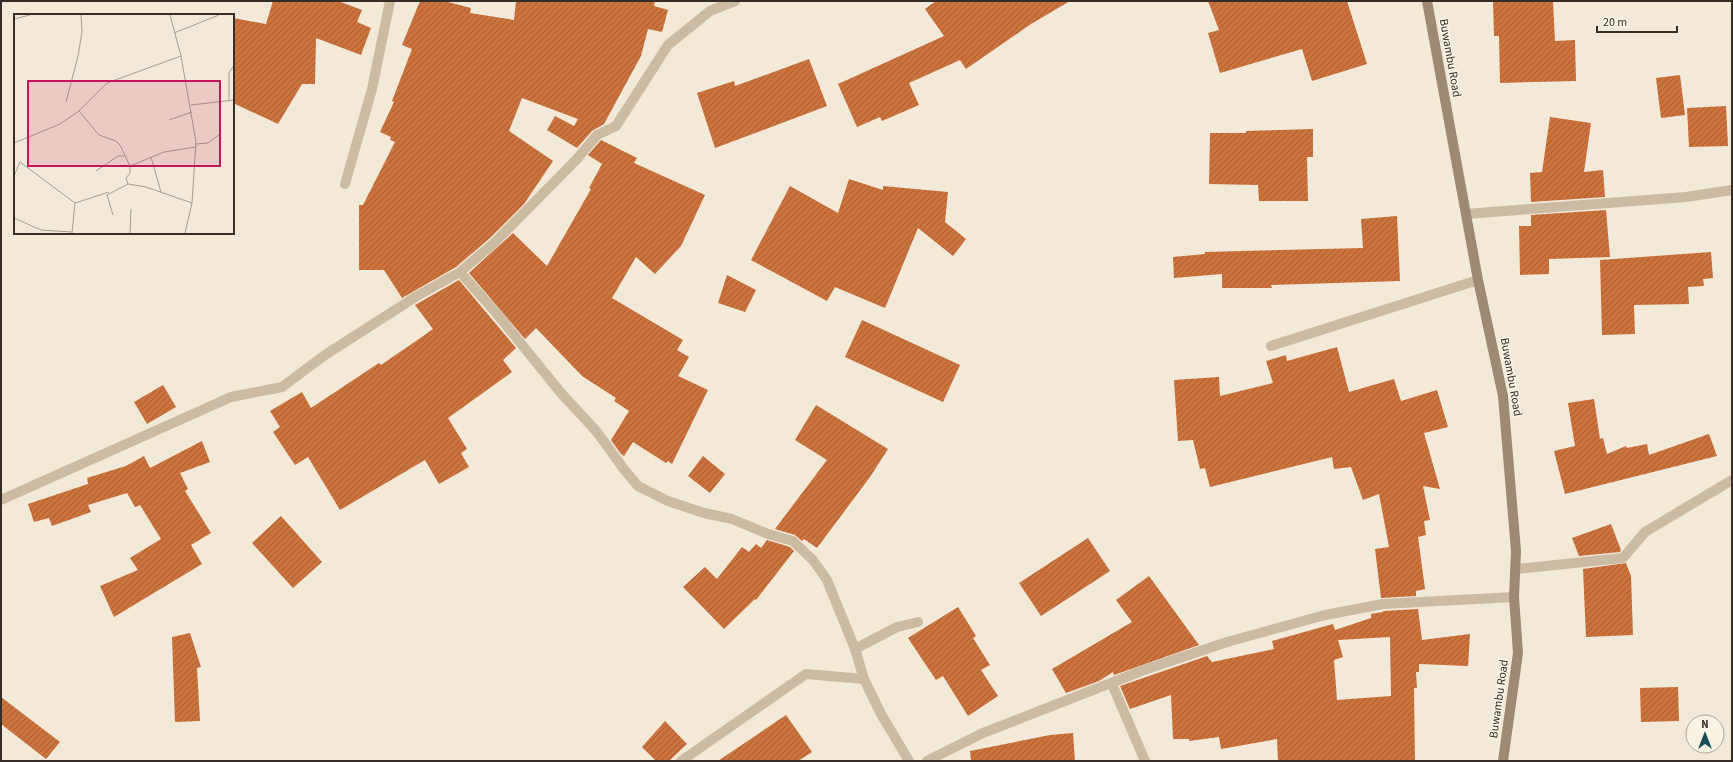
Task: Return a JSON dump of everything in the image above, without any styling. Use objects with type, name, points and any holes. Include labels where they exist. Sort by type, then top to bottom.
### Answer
[{"type":"street","points":[[345,184],[372,89],[390,1]]},
{"type":"street","points":[[1,500],[231,397],[282,387],[332,351],[417,296],[460,272],[494,243],[576,160],[597,135],[616,126],[668,45],[710,12],[735,1]]},
{"type":"street","name":"Buwambu Road","points":[[1426,1],[1478,280],[1503,396],[1516,569],[1514,597],[1518,653],[1503,761]]},
{"type":"street","points":[[1466,214],[1686,197],[1732,190]]},
{"type":"street","points":[[460,272],[497,314],[561,393],[597,432],[622,468],[638,486],[668,501],[704,513],[732,519],[768,534],[793,541],[808,555],[827,580],[855,650],[864,679],[881,714],[909,761]]},
{"type":"street","points":[[1271,346],[1478,280]]},
{"type":"street","points":[[1516,569],[1623,558],[1645,532],[1732,480]]},
{"type":"street","points":[[927,761],[983,733],[1112,684],[1144,670],[1227,642],[1325,615],[1383,604],[1514,597]]},
{"type":"street","points":[[855,650],[897,627],[918,622]]},
{"type":"street","points":[[682,761],[806,674],[864,679]]},
{"type":"street","points":[[1112,684],[1145,761]]},
{"type":"building","points":[[273,1],[338,1],[362,10],[357,22],[371,28],[361,55],[316,38],[315,84],[302,84],[278,124],[234,103],[234,18],[266,24]]},
{"type":"building","points":[[420,1],[444,1],[471,8],[470,13],[514,20],[516,1],[655,1],[654,6],[668,10],[662,32],[648,29],[641,56],[604,124],[592,131],[577,148],[547,130],[555,116],[574,126],[578,119],[522,98],[509,131],[553,161],[524,204],[490,238],[456,267],[402,298],[384,270],[359,270],[359,205],[363,205],[395,142],[390,140],[391,137],[380,132],[394,102],[392,101],[412,49],[402,45]]},
{"type":"building","points":[[936,1],[1070,1],[1031,24],[966,69],[960,60],[909,83],[919,105],[882,121],[880,117],[857,127],[838,84],[944,36],[925,9]]},
{"type":"building","points":[[1208,1],[1347,1],[1367,64],[1312,81],[1302,49],[1220,73],[1208,33],[1219,30]]},
{"type":"building","points":[[1493,1],[1553,1],[1555,41],[1575,40],[1576,81],[1500,83],[1499,36],[1494,36]]},
{"type":"building","points":[[809,59],[827,106],[715,148],[697,93],[734,81],[735,86]]},
{"type":"building","points":[[1680,75],[1685,115],[1661,118],[1656,78]]},
{"type":"building","points":[[1726,106],[1728,146],[1689,147],[1687,108]]},
{"type":"building","points":[[1550,117],[1591,123],[1584,172],[1603,170],[1605,197],[1531,202],[1530,173],[1542,172]]},
{"type":"building","points":[[1313,129],[1313,157],[1307,157],[1308,201],[1259,201],[1258,185],[1209,184],[1210,133],[1246,133],[1246,131]]},
{"type":"building","points":[[601,140],[637,158],[634,163],[705,195],[681,246],[655,274],[636,257],[612,298],[683,340],[677,350],[689,357],[678,376],[708,390],[672,464],[668,461],[666,463],[633,442],[624,456],[621,454],[611,440],[629,411],[614,401],[616,398],[582,376],[536,328],[525,339],[469,273],[513,233],[547,266],[591,189],[589,188],[602,164],[588,155]]},
{"type":"building","points":[[849,179],[883,190],[883,186],[948,192],[945,222],[966,239],[953,256],[918,228],[885,308],[835,287],[827,301],[751,260],[790,186],[838,213]]},
{"type":"building","points":[[1606,210],[1610,257],[1549,259],[1549,274],[1520,275],[1519,226],[1531,226],[1531,215]]},
{"type":"building","points":[[1397,216],[1400,281],[1271,285],[1272,288],[1222,288],[1222,274],[1174,278],[1173,257],[1205,254],[1205,252],[1363,248],[1361,219]]},
{"type":"building","points":[[1711,252],[1713,278],[1703,279],[1704,286],[1688,287],[1689,304],[1634,305],[1635,334],[1602,335],[1600,260]]},
{"type":"building","points":[[727,275],[756,290],[745,312],[718,303]]},
{"type":"building","points":[[459,280],[516,348],[503,360],[512,372],[448,418],[467,449],[461,453],[469,467],[439,484],[425,460],[340,510],[308,457],[295,465],[273,432],[280,427],[270,411],[302,392],[311,408],[379,363],[381,365],[416,341],[433,329],[415,305]]},
{"type":"building","points":[[862,320],[960,365],[943,402],[845,357]]},
{"type":"building","points":[[1337,347],[1349,392],[1394,379],[1401,401],[1437,390],[1448,427],[1424,433],[1440,489],[1423,486],[1430,520],[1424,521],[1426,535],[1418,537],[1425,589],[1416,591],[1416,596],[1381,598],[1375,549],[1389,547],[1379,494],[1363,500],[1351,467],[1334,469],[1332,457],[1210,487],[1205,468],[1200,469],[1193,440],[1178,441],[1174,380],[1219,377],[1220,396],[1273,383],[1266,361],[1286,355],[1287,361]]},
{"type":"building","points":[[163,385],[176,407],[147,424],[134,402]]},
{"type":"building","points":[[1594,399],[1600,439],[1603,438],[1607,454],[1626,446],[1627,448],[1647,444],[1649,455],[1709,434],[1717,456],[1565,494],[1554,451],[1575,446],[1568,403]]},
{"type":"building","points":[[816,405],[888,449],[870,477],[817,548],[804,539],[802,541],[795,535],[775,529],[827,460],[795,440]]},
{"type":"building","points":[[202,441],[210,462],[180,473],[188,489],[185,491],[211,533],[191,545],[202,564],[114,617],[100,586],[138,570],[130,558],[161,539],[140,505],[135,507],[127,493],[88,505],[91,512],[52,526],[49,518],[34,522],[28,504],[88,484],[87,478],[126,466],[144,456],[150,468]]},
{"type":"building","points":[[703,456],[725,474],[710,493],[688,476]]},
{"type":"building","points":[[281,516],[322,562],[293,588],[252,543]]},
{"type":"building","points":[[1611,524],[1621,550],[1620,552],[1579,556],[1572,538]]},
{"type":"building","points":[[1088,538],[1110,571],[1041,616],[1019,583]]},
{"type":"building","points":[[767,540],[790,547],[794,551],[756,600],[755,599],[724,629],[683,587],[705,567],[717,579],[742,547],[749,552],[756,544],[761,548]]},
{"type":"building","points":[[1626,563],[1631,576],[1633,635],[1586,637],[1583,569]]},
{"type":"building","points":[[1149,576],[1199,645],[1114,675],[1113,672],[1099,681],[1066,693],[1052,669],[1132,622],[1116,600]]},
{"type":"building","points":[[958,607],[976,636],[973,638],[990,665],[981,670],[998,696],[968,716],[943,676],[936,680],[908,638]]},
{"type":"building","points":[[1418,609],[1422,640],[1470,634],[1468,666],[1419,664],[1419,672],[1416,672],[1417,688],[1414,688],[1415,761],[1278,761],[1277,739],[1221,749],[1219,737],[1189,741],[1189,739],[1173,739],[1171,695],[1130,709],[1120,686],[1207,656],[1212,662],[1274,649],[1272,641],[1333,624],[1335,630],[1371,618],[1371,614],[1383,611]],"holes":[[[1390,637],[1391,696],[1337,700],[1334,660],[1343,657],[1338,640]]]},
{"type":"building","points":[[190,633],[201,667],[197,668],[200,721],[175,722],[172,637]]},
{"type":"building","points":[[1678,687],[1679,721],[1641,722],[1640,688]]},
{"type":"building","points":[[1,697],[60,742],[46,759],[1,724]]},
{"type":"building","points":[[786,715],[812,752],[798,761],[718,761]]},
{"type":"building","points":[[665,721],[687,744],[669,761],[656,761],[642,747]]},
{"type":"building","points":[[1073,733],[1075,761],[971,761],[970,751],[1050,735]]}]
